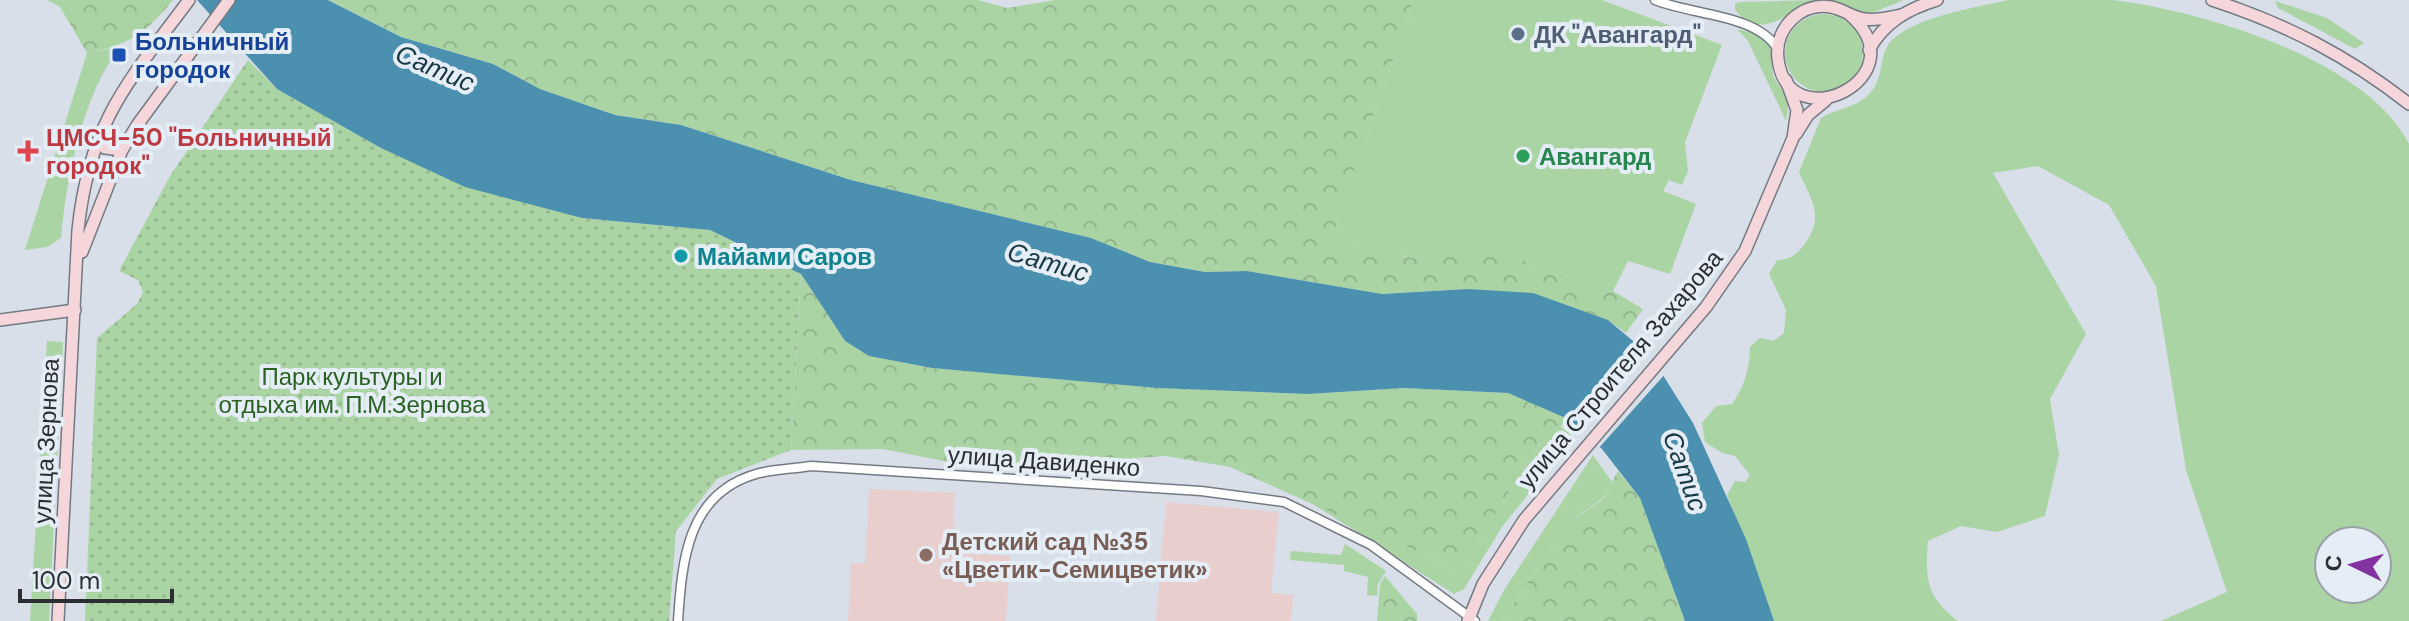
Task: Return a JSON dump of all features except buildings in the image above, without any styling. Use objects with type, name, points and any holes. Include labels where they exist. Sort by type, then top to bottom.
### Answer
[{"type":"street","name":"улица Зернова","points":[[78,264],[122,150],[229,0]]},
{"type":"street","points":[[1661,1],[1760,30],[1777,28],[1819,7],[1868,20],[1902,15],[1937,0]]},
{"type":"street","points":[[2212,0],[2262,16],[2318,41],[2408,102]]},
{"type":"street","name":"улица Зернова","points":[[58,621],[85,177],[103,122],[187,3]]},
{"type":"street","points":[[1849,14],[1863,30],[1869,50]]},
{"type":"street","points":[[1790,21],[1777,48],[1780,68],[1786,80],[1807,96],[1833,98],[1850,90],[1863,77],[1869,50],[1879,33],[1902,15]]},
{"type":"street","points":[[1760,30],[1777,48]]},
{"type":"street","name":"улица Строителя Захарова","points":[[1786,80],[1797,110],[1793,138]]},
{"type":"street","name":"улица Строителя Захарова","points":[[1471,619],[1502,552],[1579,453],[1713,299],[1745,251],[1793,138],[1817,106],[1833,98]]},
{"type":"street","points":[[103,122],[102,144],[110,151],[122,150]]},
{"type":"street","points":[[0,320],[75,310]]},
{"type":"street","name":"улица Давиденко","points":[[678,621],[682,562],[692,526],[715,496],[758,473],[811,466],[1201,491],[1284,502],[1371,545],[1471,619]]},
{"type":"shaded area","name":"Детский сад №35 «Цветик-Семицветик»","points":[[869,489],[955,493],[953,523],[965,553],[1010,556],[1006,621],[848,621],[851,563],[865,563]]},
{"type":"shaded area","points":[[1166,502],[1279,512],[1271,593],[1294,595],[1291,621],[1156,621]]},
{"type":"green space","points":[[47,0],[173,0],[136,36],[115,46],[87,53],[60,7]]},
{"type":"green space","points":[[329,0],[978,0],[1007,8],[1055,0],[1414,0],[1330,244],[1414,258],[1480,245],[1613,291],[1643,309],[1626,333],[1608,320],[1467,289],[1382,294],[1247,271],[1205,272],[1150,262],[1090,238],[851,180],[681,125],[615,115],[540,89],[493,64],[401,37]]},
{"type":"green space","name":"Авангард","points":[[1414,0],[1602,0],[1722,45],[1685,142],[1688,171],[1682,185],[1669,180],[1663,191],[1696,204],[1670,274],[1628,261],[1613,291],[1480,245],[1414,258],[1330,244]]},
{"type":"green space","points":[[1817,0],[1766,24],[1745,20],[1735,10],[1735,3],[1742,2]]},
{"type":"green space","points":[[1826,0],[1904,0],[1869,14]]},
{"type":"green space","points":[[2008,0],[2113,0],[2191,15],[2278,44],[2320,64],[2357,87],[2388,114],[2409,144],[2409,621],[2161,621],[2227,592],[2186,470],[2156,286],[2109,205],[2038,166],[1993,173],[2086,334],[2050,399],[2059,455],[2045,516],[1997,532],[1961,526],[1928,541],[1930,586],[1939,604],[1958,621],[1774,621],[1727,495],[1735,481],[1745,482],[1750,475],[1735,456],[1722,453],[1705,442],[1702,423],[1716,406],[1732,404],[1736,398],[1747,370],[1750,347],[1760,338],[1773,341],[1784,333],[1786,310],[1769,274],[1777,260],[1789,258],[1798,252],[1814,226],[1814,209],[1799,172],[1821,118],[1869,95],[1877,82],[1887,46],[1902,32],[1930,19]]},
{"type":"green space","points":[[2275,1],[2327,18],[2364,43],[2355,49],[2278,8]]},
{"type":"green space","points":[[1824,14],[1839,17],[1851,26],[1860,38],[1863,53],[1860,68],[1851,80],[1839,89],[1824,92],[1809,89],[1797,80],[1788,68],[1785,53],[1788,38],[1797,26],[1809,17]]},
{"type":"green space","points":[[1737,29],[1756,34],[1770,43],[1773,76],[1789,101],[1786,121],[1748,41]]},
{"type":"green space","points":[[121,46],[96,87],[87,112],[72,164],[61,238],[47,247],[25,250],[87,53]]},
{"type":"green space","name":"Парк культуры и отдыха им. П.М.Зернова","points":[[248,60],[277,89],[379,147],[582,218],[710,230],[801,274],[791,450],[717,479],[676,531],[669,621],[85,621],[97,338],[137,304],[143,292],[138,280],[119,271],[170,176]]},
{"type":"green space","points":[[801,274],[845,341],[869,356],[932,368],[1158,388],[1308,394],[1404,388],[1508,393],[1568,419],[1538,447],[1459,570],[1230,467],[1166,456],[981,468],[882,449],[791,450]]},
{"type":"green space","points":[[47,341],[63,342],[49,621],[30,621]]},
{"type":"green space","points":[[1560,426],[1574,437],[1502,527],[1464,589],[1454,594],[1302,497],[1459,570],[1538,447]]},
{"type":"green space","points":[[1593,455],[1612,482],[1603,498],[1565,525],[1502,621],[1488,621],[1504,590]]},
{"type":"green space","points":[[1618,471],[1640,498],[1685,621],[1502,621],[1565,525],[1603,499]]},
{"type":"green space","points":[[1345,544],[1386,571],[1378,584],[1377,596],[1367,595],[1368,577],[1344,571],[1344,565],[1290,560],[1291,551],[1341,555]]},
{"type":"green space","points":[[1385,576],[1417,614],[1417,621],[1377,621],[1380,584]]},
{"type":"water","name":"Сатис","points":[[197,0],[328,0],[401,37],[493,64],[540,89],[615,115],[681,125],[851,180],[1091,238],[1150,262],[1205,272],[1247,271],[1382,294],[1467,289],[1533,293],[1608,320],[1651,356],[1693,423],[1746,539],[1774,621],[1685,621],[1640,498],[1602,449],[1568,419],[1508,393],[1404,388],[1308,394],[1157,388],[932,368],[869,356],[845,341],[801,274],[710,230],[582,218],[465,187],[379,147],[277,89]]},
{"type":"pier","points":[[1649,349],[1666,373],[1597,450],[1577,432]]},
{"type":"place","name":"ДК \"Авангард\"","points":[[1518,34]]},
{"type":"place","name":"Больничный городок","points":[[119,55]]},
{"type":"place","name":"ЦМСЧ-50 \"Больничный городок\"","points":[[28,151]]},
{"type":"place","name":"Авангард","points":[[1523,156]]},
{"type":"place","name":"Майами Саров","points":[[681,256]]},
{"type":"place","name":"Детский сад №35 «Цветик-Семицветик»","points":[[926,555]]}]
